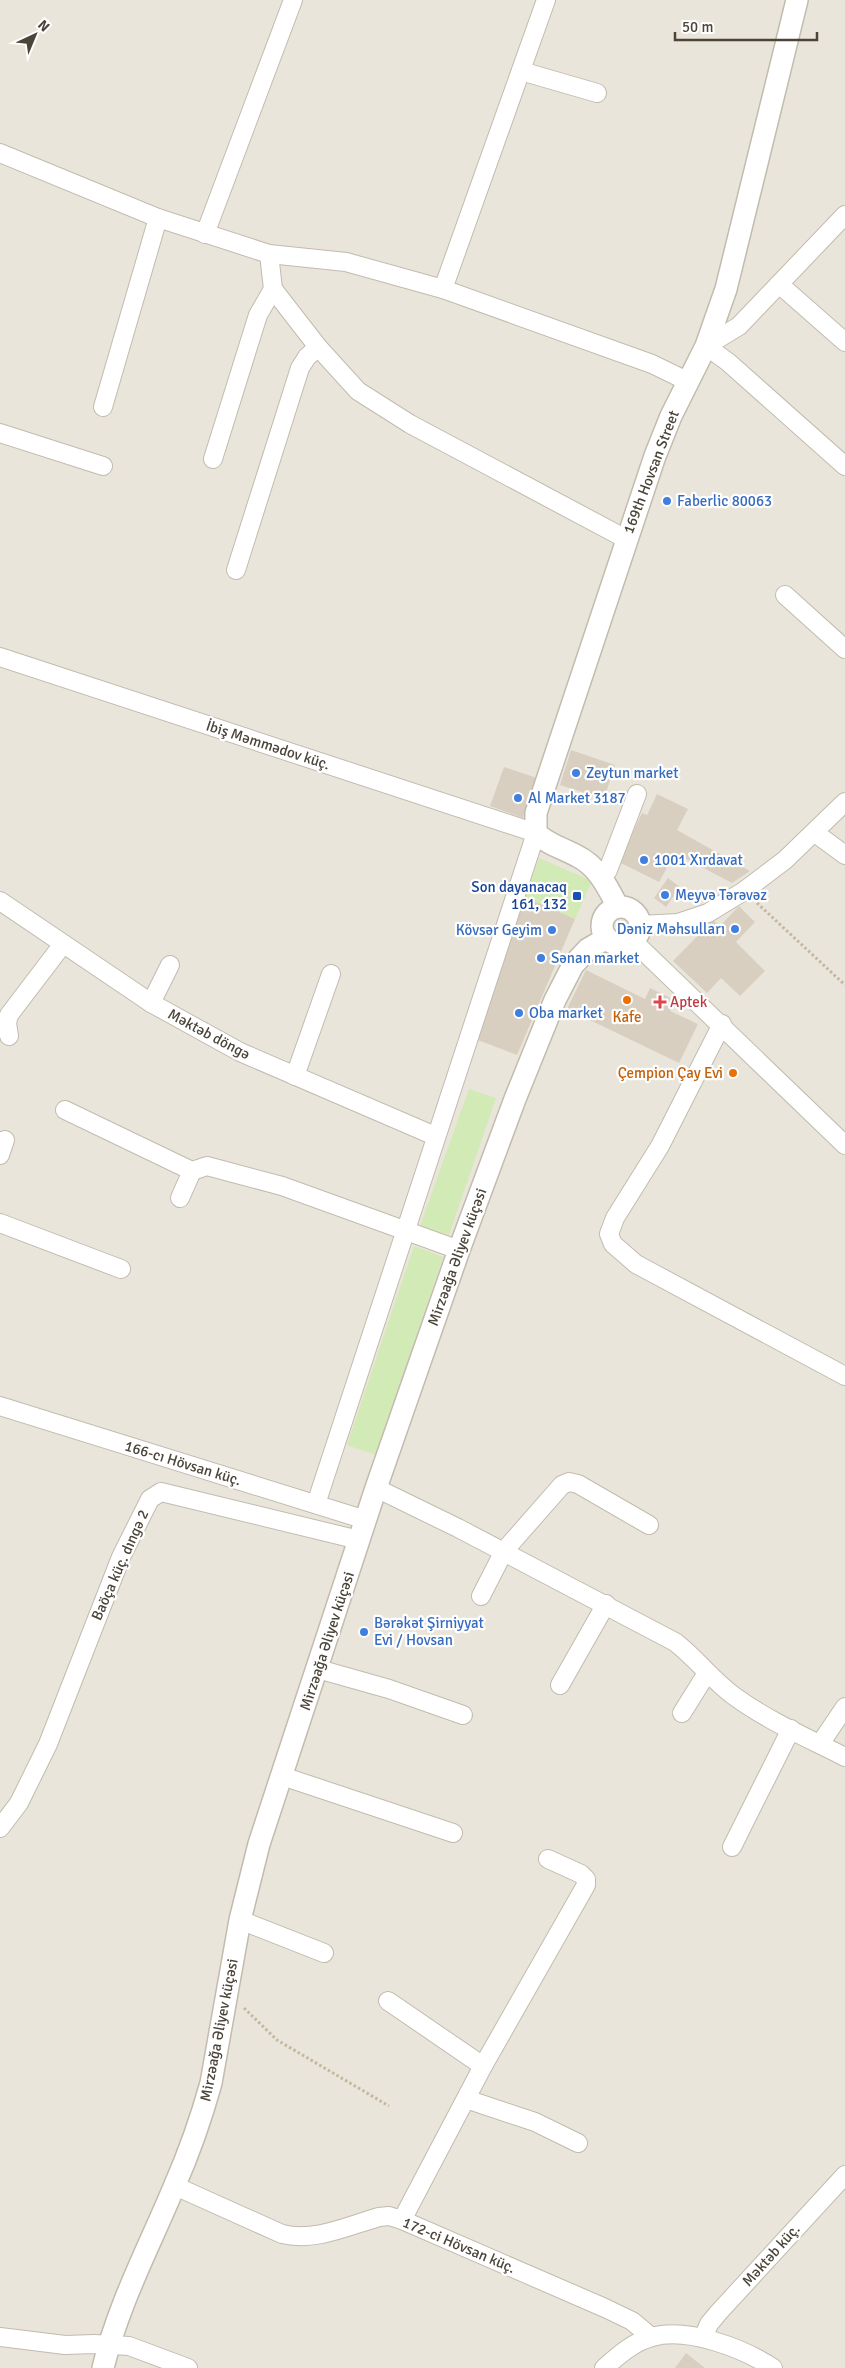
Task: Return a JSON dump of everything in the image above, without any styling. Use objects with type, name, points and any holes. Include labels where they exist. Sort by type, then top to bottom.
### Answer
[{"type":"street","points":[[205,234],[293,0]]},
{"type":"street","points":[[443,289],[546,0]]},
{"type":"street","name":"169th Hovsan Street","points":[[536,833],[536,813],[626,539],[655,456],[688,381],[706,346],[726,289],[797,0]]},
{"type":"street","points":[[521,71],[597,93]]},
{"type":"street","points":[[0,153],[158,218],[205,234],[268,254],[346,262],[443,289],[652,364],[688,381]]},
{"type":"street","points":[[845,215],[739,326],[706,346],[728,362],[845,466]]},
{"type":"street","points":[[104,407],[158,218]]},
{"type":"street","points":[[268,254],[273,289],[318,346],[358,391],[410,424],[626,539]]},
{"type":"street","points":[[779,284],[845,342]]},
{"type":"street","points":[[213,459],[258,315],[273,289]]},
{"type":"street","points":[[236,570],[300,368],[307,357],[318,346]]},
{"type":"street","points":[[0,433],[103,466]]},
{"type":"street","points":[[786,595],[845,649]]},
{"type":"street","name":"İbiş Məmmədov küç.","points":[[0,657],[536,833]]},
{"type":"street","points":[[602,878],[608,870],[637,794]]},
{"type":"street","points":[[845,802],[785,860],[744,891],[708,913],[690,921],[637,933],[622,945],[611,942],[603,928],[605,917],[613,909],[625,907],[636,914],[637,933],[722,1024],[845,1146]]},
{"type":"street","points":[[316,1504],[435,1136],[536,833],[548,843],[584,860],[602,878],[618,907]]},
{"type":"street","points":[[815,833],[845,855]]},
{"type":"street","name":"Məktəb döngə","points":[[0,901],[151,1003],[240,1052],[435,1136]]},
{"type":"street","name":"Mirzəağa Əliyev küçəsi","points":[[102,2368],[108,2344],[121,2309],[193,2142],[211,2083],[240,1920],[259,1844],[376,1488],[459,1250],[515,1098],[564,978],[581,955],[607,938]]},
{"type":"street","points":[[8,1036],[7,1023],[9,1015],[63,944]]},
{"type":"street","points":[[151,1003],[170,965]]},
{"type":"street","points":[[295,1076],[331,974]]},
{"type":"street","points":[[722,1024],[660,1146],[615,1218],[609,1234],[613,1244],[636,1264],[845,1376]]},
{"type":"street","points":[[65,1110],[192,1170],[207,1166],[282,1186],[406,1229],[459,1250]]},
{"type":"street","points":[[180,1198],[192,1170]]},
{"type":"street","points":[[0,1223],[121,1269]]},
{"type":"street","name":"166-cı Hövsan küç.","points":[[0,1406],[366,1520]]},
{"type":"street","points":[[481,1596],[504,1552],[562,1485],[569,1482],[578,1484],[649,1525]]},
{"type":"street","points":[[376,1488],[606,1604],[674,1642],[690,1653],[707,1673],[732,1696],[757,1712],[845,1757]]},
{"type":"street","name":"Baöça küç. dıngə 2","points":[[0,1828],[18,1803],[48,1744],[121,1557],[150,1499],[161,1492],[359,1540]]},
{"type":"street","points":[[560,1685],[606,1604]]},
{"type":"street","points":[[318,1669],[389,1689],[463,1715]]},
{"type":"street","points":[[682,1713],[707,1673]]},
{"type":"street","points":[[820,1744],[845,1707]]},
{"type":"street","points":[[732,1847],[791,1729]]},
{"type":"street","points":[[282,1776],[453,1832]]},
{"type":"street","points":[[402,2220],[483,2066],[586,1885],[586,1879],[582,1874],[548,1859]]},
{"type":"street","points":[[240,1920],[324,1953]]},
{"type":"street","points":[[388,2001],[483,2066]]},
{"type":"street","points":[[466,2099],[535,2122],[578,2143]]},
{"type":"street","name":"Məktəb küç.","points":[[703,2338],[709,2324],[719,2312],[845,2175]]},
{"type":"street","name":"172-ci Hövsan küç.","points":[[175,2186],[282,2234],[298,2238],[310,2237],[379,2217],[389,2216],[402,2220],[605,2308],[632,2321],[651,2337]]},
{"type":"street","points":[[604,2368],[630,2346],[651,2337],[675,2333],[703,2338],[732,2348],[773,2368]]},
{"type":"street","points":[[0,2337],[65,2345],[108,2344],[129,2346],[188,2368]]},
{"type":"path","points":[[744,891],[845,985]]},
{"type":"path","points":[[226,1998],[251,2014],[277,2040],[389,2106]]},
{"type":"shaded area","points":[[0,0],[845,0],[845,2368],[0,2368]]},
{"type":"green space","points":[[539,858],[592,881],[575,919],[525,897]]},
{"type":"green space","points":[[469,1089],[496,1098],[449,1235],[420,1226]]},
{"type":"green space","points":[[414,1246],[443,1257],[376,1455],[347,1445]]},
{"type":"building","points":[[571,750],[615,765],[604,799],[560,785]]},
{"type":"building","points":[[504,767],[537,778],[523,818],[490,806]]},
{"type":"building","points":[[657,794],[688,809],[677,830],[750,871],[732,883],[675,853],[659,882],[619,862],[642,813],[647,815]]},
{"type":"building","points":[[668,878],[680,887],[666,907],[654,898]]},
{"type":"building","points":[[525,897],[575,919],[517,1055],[475,1039]]},
{"type":"building","points":[[739,906],[755,922],[736,942],[765,971],[740,996],[721,978],[707,993],[673,961],[713,920],[720,926]]},
{"type":"building","points":[[586,970],[645,999],[650,988],[675,1000],[670,1011],[698,1024],[679,1063],[567,1009]]},
{"type":"building","points":[[686,2353],[705,2368],[675,2368]]},
{"type":"place","name":"Faberlic 80063","points":[[667,501]]},
{"type":"place","name":"Zeytun market","points":[[576,773]]},
{"type":"place","name":"Al Market 3187","points":[[518,798]]},
{"type":"place","name":"1001 Xırdavat","points":[[644,860]]},
{"type":"place","name":"Meyvə Tərəvəz","points":[[665,895]]},
{"type":"place","name":"Son dayanacaq 161, 132","points":[[577,896]]},
{"type":"place","name":"Dəniz Məhsulları","points":[[735,929]]},
{"type":"place","name":"Kövsər Geyim","points":[[552,930]]},
{"type":"place","name":"Sənan market","points":[[541,958]]},
{"type":"place","name":"Kafe","points":[[627,1000]]},
{"type":"place","name":"Aptek","points":[[660,1002]]},
{"type":"place","name":"Oba market","points":[[519,1013]]},
{"type":"place","name":"Çempion Çay Evi","points":[[733,1073]]},
{"type":"place","name":"Bərəkət Şirniyyat Evi / Hovsan","points":[[364,1632]]}]
